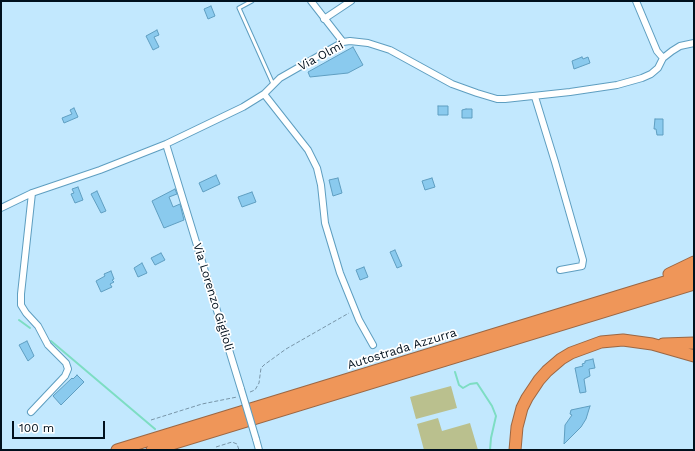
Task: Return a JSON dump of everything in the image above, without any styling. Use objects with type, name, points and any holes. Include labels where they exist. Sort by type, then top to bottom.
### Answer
[{"type":"highway","points":[[610,298],[677,271],[694,262]]},
{"type":"highway","name":"Autostrada Azzurra","points":[[117,450],[694,273]]},
{"type":"highway","name":"Autostrada Azzurra","points":[[152,450],[694,284]]},
{"type":"highway","points":[[515,450],[517,427],[522,408],[527,398],[539,380],[558,362],[571,354],[601,342],[622,340],[652,344],[694,344]]},
{"type":"highway","points":[[652,344],[694,356]]},
{"type":"street","points":[[311,1],[342,42]]},
{"type":"street","points":[[324,19],[351,1]]},
{"type":"street","points":[[636,1],[657,51],[663,58]]},
{"type":"street","name":"Via Olmi","points":[[1,208],[32,193],[100,170],[166,144],[264,94],[280,78],[342,42],[350,41],[368,43],[390,50],[452,84],[477,94],[497,99],[535,97],[617,85],[642,78],[651,74],[658,68],[663,58],[672,51],[680,46],[694,43]]},
{"type":"street","points":[[264,94],[308,150],[317,168],[321,185],[325,223],[340,273],[355,310],[373,345]]},
{"type":"street","points":[[535,97],[583,260],[582,266],[560,270]]},
{"type":"street","name":"Via Lorenzo Giglioli","points":[[166,144],[243,391],[259,450]]},
{"type":"street","points":[[31,412],[65,376],[68,369],[66,363],[48,345],[38,326],[21,305],[32,193]]},
{"type":"lane","points":[[252,1],[239,8],[273,85]]},
{"type":"path","points":[[243,391],[255,390],[260,383],[261,368],[286,349],[355,310]]},
{"type":"path","points":[[151,420],[202,404],[239,396]]},
{"type":"path","points":[[216,447],[232,442],[237,444],[239,450]]},
{"type":"green space","points":[[451,386],[457,408],[416,419],[410,397]]},
{"type":"green space","points":[[438,418],[442,431],[470,423],[478,450],[424,450],[417,424]]},
{"type":"building","points":[[211,6],[215,16],[208,19],[204,9]]},
{"type":"building","points":[[157,30],[159,35],[154,37],[159,47],[153,50],[146,36]]},
{"type":"building","points":[[353,47],[363,65],[348,73],[310,77],[308,72]]},
{"type":"building","points":[[582,57],[583,59],[588,57],[590,63],[574,69],[572,61]]},
{"type":"building","points":[[438,106],[448,106],[448,115],[438,115]]},
{"type":"building","points":[[74,108],[78,117],[64,123],[62,118],[72,114],[70,110]]},
{"type":"building","points":[[472,109],[472,118],[462,118],[462,110]]},
{"type":"building","points":[[655,119],[663,119],[663,135],[657,135],[656,129],[654,129]]},
{"type":"building","points":[[216,175],[220,184],[203,192],[199,183]]},
{"type":"building","points":[[338,178],[342,193],[333,196],[329,180]]},
{"type":"building","points":[[432,178],[435,187],[425,190],[422,181]]},
{"type":"building","points":[[78,187],[83,200],[75,203],[71,194],[74,193],[72,189]]},
{"type":"building","points":[[175,189],[177,194],[169,197],[173,207],[180,204],[184,220],[164,228],[152,201]]},
{"type":"building","points":[[97,191],[106,211],[101,213],[91,194]]},
{"type":"building","points":[[252,192],[256,202],[242,207],[238,197]]},
{"type":"building","points":[[395,250],[402,266],[397,268],[390,252]]},
{"type":"building","points":[[161,253],[165,260],[155,265],[151,258]]},
{"type":"building","points":[[142,263],[147,273],[138,277],[134,268]]},
{"type":"building","points":[[364,267],[368,277],[360,280],[356,270]]},
{"type":"building","points":[[111,271],[114,279],[112,280],[114,282],[110,284],[112,287],[101,292],[96,281],[105,276],[104,274]]},
{"type":"building","points":[[27,341],[34,356],[28,361],[19,345]]},
{"type":"building","points":[[593,359],[595,368],[589,369],[590,376],[584,379],[586,392],[580,393],[575,368],[583,366],[582,364],[585,363],[585,361]]},
{"type":"building","points":[[77,375],[84,382],[61,405],[53,396]]},
{"type":"building","points":[[590,406],[586,419],[581,427],[564,444],[565,425],[572,415],[570,414],[571,410]]},
{"type":"waterway","points":[[19,320],[30,328]]},
{"type":"waterway","points":[[51,341],[155,429]]},
{"type":"waterway","points":[[455,372],[459,385],[463,388],[470,384],[477,383],[492,406],[496,416],[490,450]]}]
